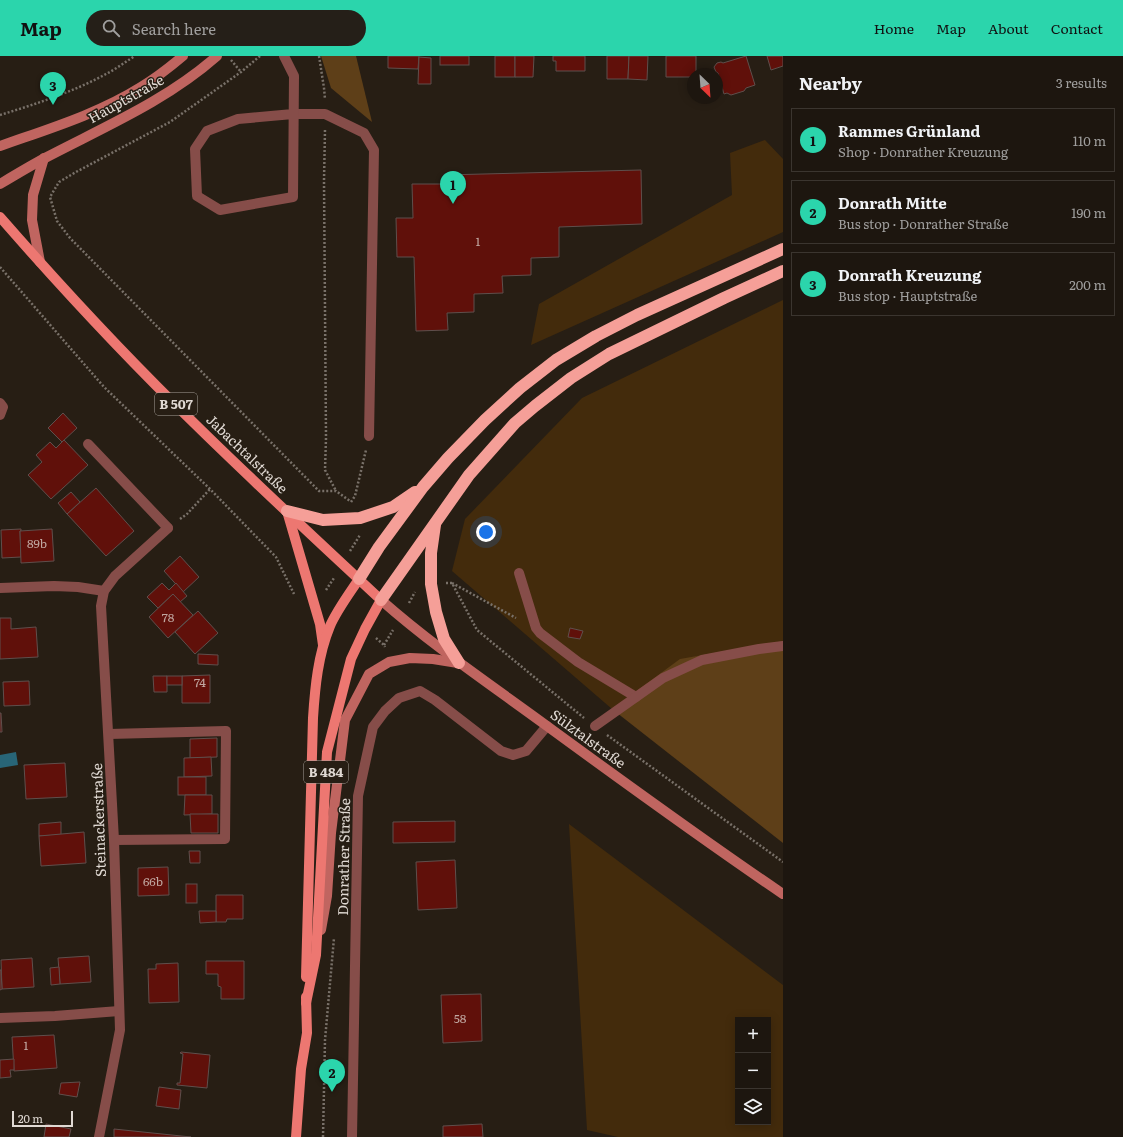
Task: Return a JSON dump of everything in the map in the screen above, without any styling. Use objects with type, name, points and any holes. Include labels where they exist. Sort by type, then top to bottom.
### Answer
[{"type":"highway","points":[[359,579],[379,547],[422,487],[485,420],[520,388],[556,360],[596,336],[637,315],[783,249]]},
{"type":"highway","points":[[381,600],[469,475],[515,423],[571,378],[609,354],[646,334],[783,271]]},
{"type":"highway","points":[[287,511],[323,520],[360,518],[393,507],[422,487]]},
{"type":"highway","points":[[436,522],[431,553],[431,584],[434,605],[444,639],[460,663]]},
{"type":"main road","name":"Hauptstraße","points":[[0,146],[111,103],[142,87],[183,56]]},
{"type":"main road","name":"Hauptstraße","points":[[0,184],[44,158],[152,103],[181,85],[217,56]]},
{"type":"main road","points":[[40,262],[32,220],[33,195],[44,158]]},
{"type":"main road","name":"Jabachtalstraße","points":[[0,217],[110,338],[194,423],[381,600]]},
{"type":"main road","points":[[287,511],[320,624],[323,648]]},
{"type":"main road","name":"B 484","points":[[296,1137],[301,1070],[308,1033],[306,1003],[313,718],[316,681],[323,648],[330,627],[340,607],[359,579]]},
{"type":"main road","name":"B 484","points":[[306,1003],[316,955],[327,752],[351,659],[381,600]]},
{"type":"main road","name":"Sülztalstraße","points":[[381,600],[401,618],[460,663],[628,786],[783,894]]},
{"type":"main road","points":[[316,955],[327,896],[331,834],[345,720],[369,674],[389,662],[410,658],[433,659],[460,663]]},
{"type":"street","points":[[284,56],[294,76],[293,114],[293,197],[220,210],[197,196],[195,149],[207,131],[238,119],[293,114],[325,114],[364,133],[374,150],[369,436]]},
{"type":"street","points":[[0,403],[4,406],[0,415]]},
{"type":"street","points":[[88,444],[168,528]]},
{"type":"street","name":"Steinackerstraße","points":[[99,1137],[120,1030],[114,840],[101,606],[104,591],[115,576],[168,528]]},
{"type":"street","points":[[519,573],[536,628],[540,633],[578,662],[636,697]]},
{"type":"street","points":[[0,588],[54,586],[78,587],[104,591]]},
{"type":"street","points":[[595,726],[663,678],[702,660],[783,646]]},
{"type":"street","name":"Donrather Straße","points":[[352,1137],[358,796],[373,727],[385,711],[399,698],[420,691],[435,700],[501,751],[513,755],[526,751],[547,726]]},
{"type":"street","points":[[109,734],[226,731],[225,839],[114,840]]},
{"type":"street","points":[[0,1018],[55,1016],[119,1011]]},
{"type":"path","points":[[0,115],[76,88],[107,74],[135,56]]},
{"type":"path","points":[[227,56],[241,72]]},
{"type":"path","points":[[260,56],[241,72],[170,122],[59,182],[50,197],[56,221],[70,238],[319,491],[336,491]]},
{"type":"path","points":[[319,56],[324,88],[325,114],[325,470],[336,491],[355,506],[360,518],[360,535]]},
{"type":"path","points":[[0,267],[104,387],[210,489],[276,557],[297,600]]},
{"type":"path","points":[[351,502],[355,496],[369,436]]},
{"type":"path","points":[[168,528],[187,514],[210,489]]},
{"type":"path","points":[[452,583],[536,628]]},
{"type":"path","points":[[401,618],[415,591]]},
{"type":"path","points":[[322,1137],[324,1040],[335,937]]},
{"type":"shaded area","points":[[321,56],[356,56],[372,122],[331,88]]},
{"type":"shaded area","points":[[765,140],[783,159],[783,232],[531,345],[539,304],[732,195],[730,153]]},
{"type":"shaded area","points":[[783,300],[783,641],[612,709],[452,571],[465,519],[582,398]]},
{"type":"shaded area","points":[[783,641],[783,843],[612,709],[680,659]]},
{"type":"shaded area","points":[[569,824],[783,985],[783,1137],[618,1137],[587,1130]]},
{"type":"water","points":[[16,752],[18,765],[0,768],[0,755]]},
{"type":"building","points":[[388,56],[419,56],[418,69],[388,68]]},
{"type":"building","points":[[440,56],[469,56],[469,65],[440,65]]},
{"type":"building","points":[[495,56],[515,56],[515,77],[495,77]]},
{"type":"building","points":[[515,56],[534,56],[533,77],[515,77]]},
{"type":"building","points":[[553,56],[585,56],[585,71],[556,71],[556,61],[553,61]]},
{"type":"building","points":[[607,56],[629,56],[628,79],[607,79]]},
{"type":"building","points":[[629,56],[648,56],[647,80],[628,79]]},
{"type":"building","points":[[666,56],[696,56],[696,68],[687,68],[687,77],[666,77]]},
{"type":"building","points":[[746,56],[755,85],[746,88],[744,91],[731,95],[727,93],[724,94],[723,68],[714,67],[717,63],[723,63]]},
{"type":"building","points":[[767,56],[783,56],[783,66],[771,70]]},
{"type":"building","points":[[419,57],[431,58],[431,84],[418,84]]},
{"type":"building","points":[[641,170],[642,224],[559,227],[559,257],[531,258],[531,275],[502,276],[503,293],[474,294],[474,312],[447,313],[448,330],[416,331],[414,257],[397,257],[396,218],[413,218],[412,184],[444,184],[444,175]]},
{"type":"building","points":[[63,413],[77,428],[62,442],[48,428]]},
{"type":"building","points":[[64,440],[88,465],[51,499],[28,475],[42,462],[36,455],[50,442],[56,448]]},
{"type":"building","points":[[96,488],[134,531],[106,556],[67,514]]},
{"type":"building","points":[[71,492],[80,502],[67,514],[58,503]]},
{"type":"building","points":[[21,529],[21,557],[2,558],[1,530]]},
{"type":"building","points":[[52,529],[54,561],[21,563],[20,531]]},
{"type":"building","points":[[180,556],[199,577],[183,592],[164,571]]},
{"type":"building","points":[[162,583],[169,590],[176,583],[187,596],[180,602],[173,594],[158,608],[147,597]]},
{"type":"building","points":[[173,594],[193,615],[168,638],[149,617]]},
{"type":"building","points":[[198,611],[218,633],[195,654],[175,632]]},
{"type":"building","points":[[0,618],[11,618],[11,629],[36,627],[38,657],[0,659]]},
{"type":"building","points":[[570,628],[583,631],[580,639],[568,637]]},
{"type":"building","points":[[198,654],[218,655],[218,665],[198,664]]},
{"type":"building","points":[[210,675],[210,703],[182,703],[182,676]]},
{"type":"building","points":[[153,676],[167,676],[167,692],[154,692]]},
{"type":"building","points":[[167,676],[182,676],[182,685],[167,685]]},
{"type":"building","points":[[29,681],[30,705],[4,706],[3,682]]},
{"type":"building","points":[[1,713],[2,732],[0,732]]},
{"type":"building","points":[[217,738],[217,757],[190,758],[190,739]]},
{"type":"building","points":[[211,757],[212,776],[184,777],[184,758]]},
{"type":"building","points":[[65,763],[67,797],[26,799],[24,765]]},
{"type":"building","points":[[178,777],[206,777],[206,795],[178,795]]},
{"type":"building","points":[[185,795],[212,795],[212,814],[184,815]]},
{"type":"building","points":[[190,814],[218,814],[218,833],[191,833]]},
{"type":"building","points":[[455,821],[455,842],[393,843],[393,822]]},
{"type":"building","points":[[61,822],[61,835],[39,836],[39,824]]},
{"type":"building","points":[[84,832],[86,863],[41,866],[39,836]]},
{"type":"building","points":[[189,851],[200,851],[200,863],[190,863]]},
{"type":"building","points":[[455,860],[457,908],[418,910],[416,862]]},
{"type":"building","points":[[168,867],[169,895],[138,896],[138,868]]},
{"type":"building","points":[[186,884],[197,884],[197,903],[186,903]]},
{"type":"building","points":[[216,895],[243,895],[243,919],[227,919],[226,922],[216,922]]},
{"type":"building","points":[[199,911],[216,911],[216,922],[200,923]]},
{"type":"building","points":[[89,956],[91,982],[60,984],[58,958]]},
{"type":"building","points":[[32,958],[34,987],[2,989],[1,960]]},
{"type":"building","points":[[206,961],[244,961],[244,999],[221,999],[221,987],[218,986],[218,974],[206,974]]},
{"type":"building","points":[[178,963],[179,1002],[149,1003],[148,969],[156,969],[156,964]]},
{"type":"building","points":[[59,967],[60,984],[51,985],[50,968]]},
{"type":"building","points":[[0,970],[2,989],[0,990]]},
{"type":"building","points":[[481,994],[482,1041],[443,1043],[441,995]]},
{"type":"building","points":[[54,1035],[57,1068],[14,1071],[12,1037]]},
{"type":"building","points":[[180,1053],[210,1055],[207,1088],[177,1085],[177,1083],[180,1083],[183,1054]]},
{"type":"building","points":[[14,1059],[14,1070],[10,1070],[11,1077],[0,1078],[0,1060]]},
{"type":"building","points":[[80,1082],[77,1097],[59,1094],[61,1083]]},
{"type":"building","points":[[159,1087],[181,1090],[179,1109],[156,1106]]},
{"type":"building","points":[[46,1124],[71,1129],[69,1137],[44,1137]]},
{"type":"building","points":[[482,1124],[483,1137],[443,1137],[443,1126]]},
{"type":"building","points":[[114,1129],[191,1137],[114,1137]]},
{"type":"place","name":"Donrath Kreuzung","points":[[53,105]]},
{"type":"place","name":"Rammes Grünland","points":[[453,204]]},
{"type":"place","name":"Donrath Mitte","points":[[332,1092]]}]
